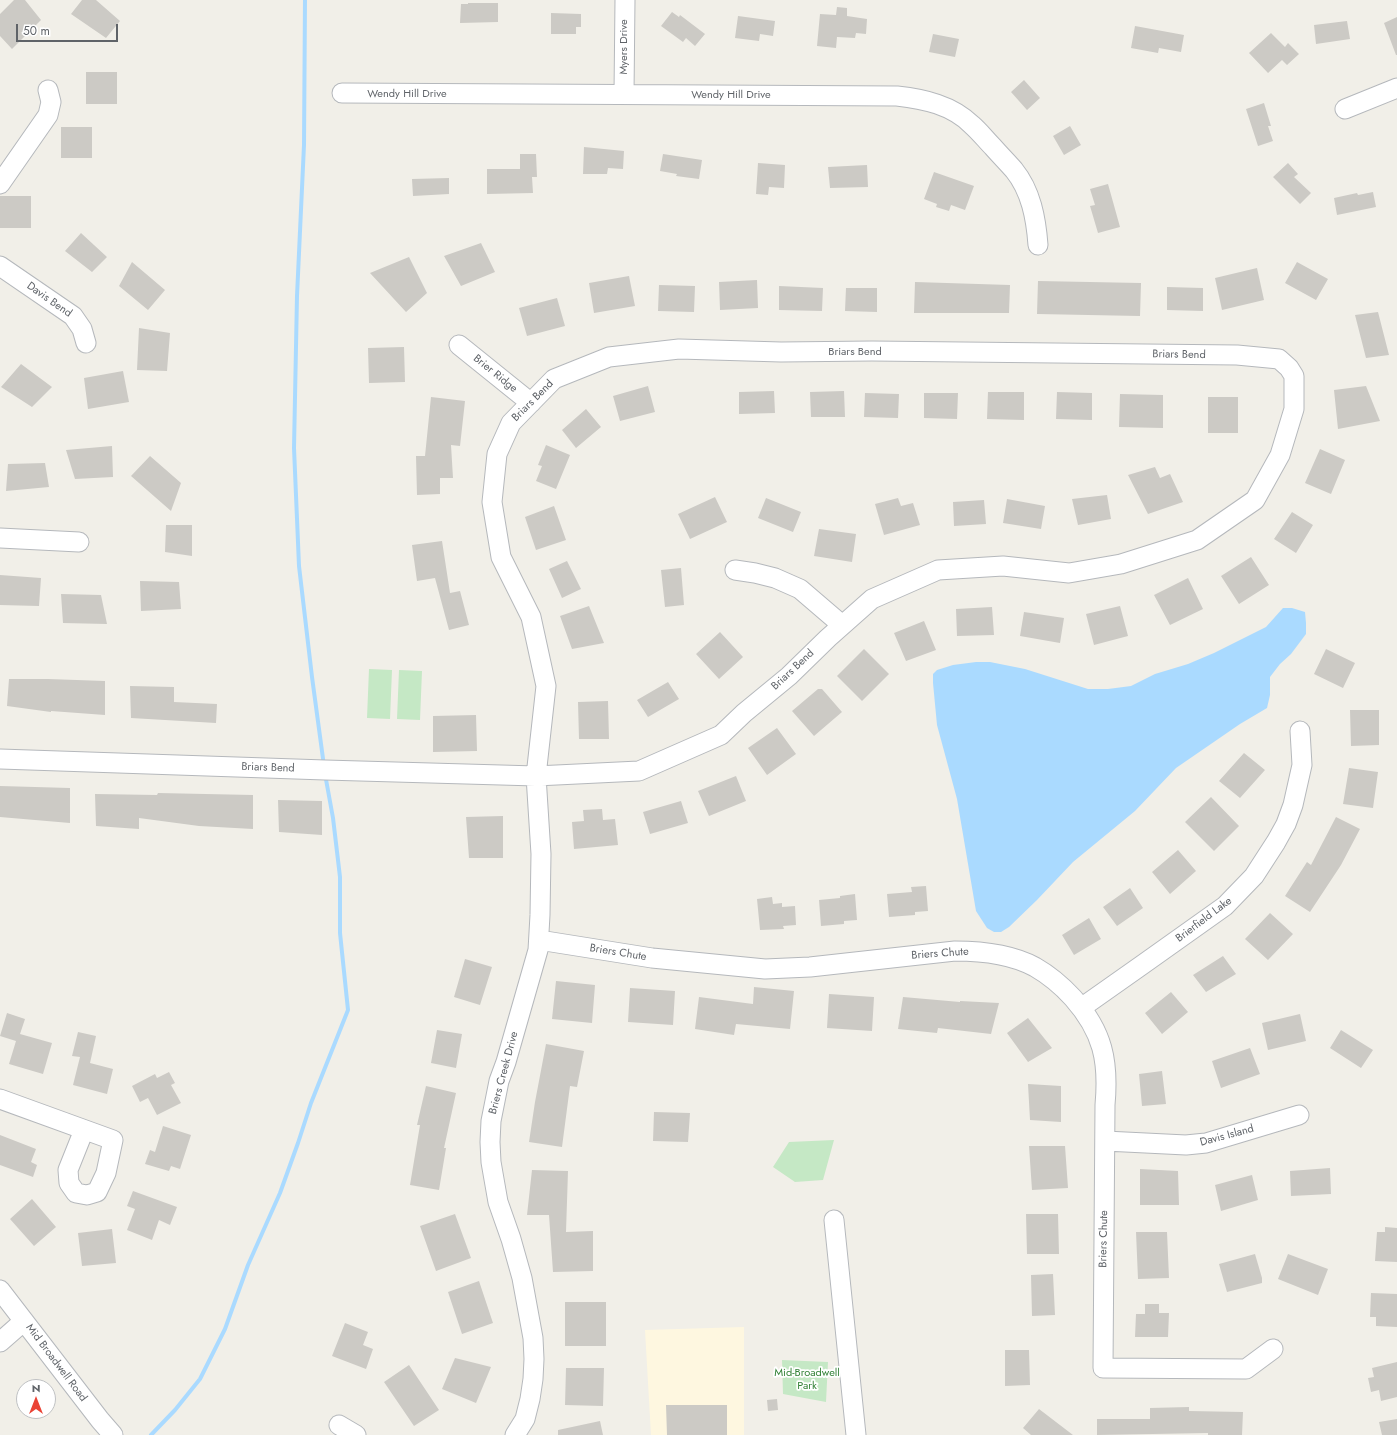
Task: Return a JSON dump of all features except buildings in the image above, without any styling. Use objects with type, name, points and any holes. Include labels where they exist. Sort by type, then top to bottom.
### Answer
[{"type":"street","name":"Myers Drive","points":[[624,94],[625,0]]},
{"type":"street","points":[[1345,109],[1397,88]]},
{"type":"street","points":[[0,184],[48,115],[51,102],[48,90]]},
{"type":"street","name":"Wendy Hill Drive","points":[[342,93],[897,96],[917,98],[936,103],[955,112],[972,124],[1014,171],[1025,188],[1032,206],[1038,244]]},
{"type":"street","name":"Davis Bend","points":[[0,266],[73,316],[82,329],[86,343]]},
{"type":"street","name":"Brier Ridge","points":[[459,345],[531,402]]},
{"type":"street","name":"Briars Bend","points":[[0,759],[536,776],[639,771],[721,735],[744,713],[789,676],[842,625],[872,599],[938,570],[1003,566],[1069,574],[1121,564],[1197,540],[1255,500],[1280,455],[1294,409],[1294,376],[1289,368],[1279,359],[1236,355],[872,351],[781,352],[679,349],[609,357],[554,379],[511,423],[497,454],[492,502],[501,557],[531,617],[546,686],[536,776]]},
{"type":"street","points":[[0,538],[79,542]]},
{"type":"street","points":[[735,570],[775,578],[800,589],[842,625]]},
{"type":"street","name":"Brierfield Lake","points":[[1081,1008],[1225,906],[1254,876],[1286,824],[1293,805],[1302,765],[1300,731]]},
{"type":"street","name":"Briers Creek Drive","points":[[515,1435],[525,1419],[530,1399],[534,1359],[533,1338],[522,1278],[493,1182],[490,1135],[496,1094],[538,950],[541,854],[536,776]]},
{"type":"street","name":"Briers Chute","points":[[539,940],[652,958],[765,970],[955,951],[975,951],[1009,958],[1035,967],[1056,983],[1081,1008],[1092,1024],[1100,1042],[1105,1062],[1107,1082],[1103,1368],[1246,1369],[1273,1349]]},
{"type":"street","points":[[0,1099],[84,1130]]},
{"type":"street","name":"Davis Island","points":[[1105,1141],[1186,1145],[1206,1143],[1299,1114]]},
{"type":"street","points":[[834,1220],[856,1435]]},
{"type":"street","name":"Mid Broadwell Road","points":[[0,1290],[113,1435]]},
{"type":"street","points":[[0,1342],[24,1321]]},
{"type":"street","points":[[339,1425],[356,1435]]},
{"type":"shaded area","points":[[744,1327],[744,1435],[651,1435],[645,1330]]},
{"type":"green space","points":[[369,669],[392,670],[390,719],[367,718]]},
{"type":"green space","points":[[399,670],[422,671],[420,720],[397,719]]},
{"type":"green space","points":[[834,1140],[823,1180],[795,1182],[773,1167],[789,1142]]},
{"type":"green space","name":"Mid-Broadwell Park","points":[[782,1360],[828,1362],[826,1402],[783,1394]]},
{"type":"water","points":[[1283,608],[1292,608],[1305,612],[1306,634],[1291,654],[1280,664],[1270,677],[1270,695],[1267,708],[1240,724],[1176,768],[1135,811],[1073,862],[1009,927],[1001,932],[994,932],[987,928],[976,911],[957,799],[937,725],[933,674],[937,670],[953,665],[990,662],[1025,669],[1088,689],[1108,689],[1131,686],[1155,674],[1188,664],[1214,653],[1266,627]]},
{"type":"waterway","points":[[305,0],[304,145],[297,296],[294,448],[299,566],[324,766]]},
{"type":"waterway","points":[[151,1435],[175,1410],[200,1379],[225,1329],[248,1265],[280,1193],[311,1103],[348,1010],[340,933],[340,877],[333,818],[325,774]]}]
